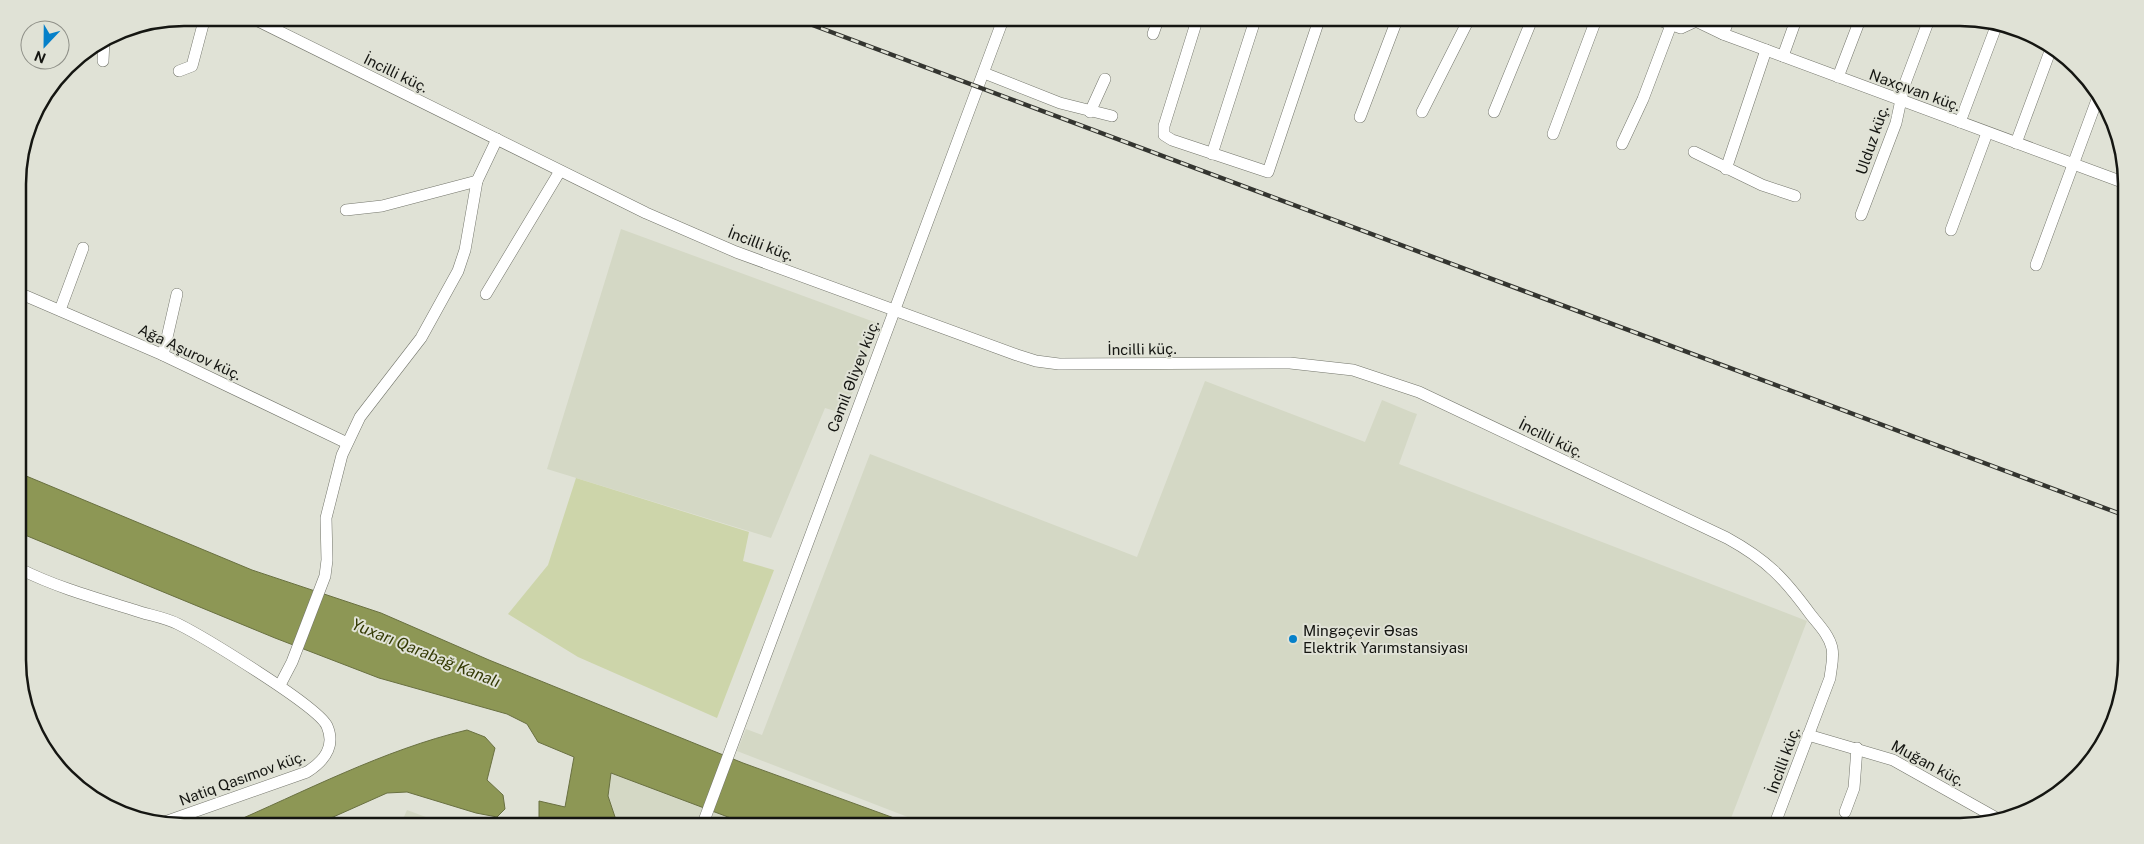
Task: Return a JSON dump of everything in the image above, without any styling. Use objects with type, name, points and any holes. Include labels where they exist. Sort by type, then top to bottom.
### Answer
[{"type":"street","points":[[1153,34],[1156,26]]},
{"type":"street","points":[[1195,26],[1164,126],[1164,135],[1172,140],[1268,172],[1317,26]]},
{"type":"street","points":[[1212,154],[1253,26]]},
{"type":"street","points":[[1360,117],[1395,26]]},
{"type":"street","points":[[1422,112],[1466,26]]},
{"type":"street","points":[[1494,112],[1530,26]]},
{"type":"street","points":[[1552,134],[1594,26]]},
{"type":"street","points":[[1622,144],[1643,99],[1671,26]]},
{"type":"street","name":"Naxçıvan küç.","points":[[1704,26],[2118,180]]},
{"type":"street","points":[[1723,34],[1726,26]]},
{"type":"street","points":[[1783,56],[1794,26]]},
{"type":"street","points":[[1838,77],[1857,26]]},
{"type":"street","name":"Ulduz küç.","points":[[1861,215],[1896,123],[1904,86],[1927,26]]},
{"type":"street","points":[[179,71],[192,66],[203,27]]},
{"type":"street","name":"İncilli küç.","points":[[268,27],[646,213],[736,252],[1036,361],[1082,364],[1290,362],[1322,365],[1376,376],[1446,404],[1727,538],[1755,553],[1771,566],[1789,585],[1825,633],[1832,647],[1830,678],[1777,817]]},
{"type":"street","name":"Cəmil Əliyev küç.","points":[[705,818],[1001,27]]},
{"type":"street","points":[[1960,122],[1994,31]]},
{"type":"street","points":[[103,61],[104,48]]},
{"type":"street","points":[[1726,169],[1766,50]]},
{"type":"street","points":[[2016,143],[2049,54]]},
{"type":"street","points":[[984,73],[1060,103],[1112,116]]},
{"type":"street","points":[[1090,112],[1105,79]]},
{"type":"street","points":[[2036,265],[2096,103]]},
{"type":"street","points":[[1951,230],[1987,132]]},
{"type":"street","points":[[26,572],[52,584],[178,624],[280,685],[292,662],[327,566],[326,518],[336,474],[347,443],[365,410],[422,338],[458,271],[465,250],[477,180],[497,139]]},
{"type":"street","points":[[1694,152],[1726,169],[1795,196]]},
{"type":"street","points":[[486,294],[560,171]]},
{"type":"street","points":[[346,210],[382,206],[477,180]]},
{"type":"street","points":[[60,310],[84,248]]},
{"type":"street","points":[[163,355],[177,294]]},
{"type":"street","name":"Ağa Aşurov küç.","points":[[27,297],[163,355],[347,443]]},
{"type":"street","name":"Natiq Qasımov küç.","points":[[178,817],[307,772],[320,764],[326,755],[331,739],[326,724],[280,685]]},
{"type":"street","name":"Muğan küç.","points":[[1808,734],[1893,760],[1991,815]]},
{"type":"street","points":[[1845,812],[1854,788],[1857,748]]},
{"type":"shaded area","points":[[621,229],[877,323],[845,414],[825,408],[771,538],[547,469]]},
{"type":"shaded area","points":[[1205,381],[1365,442],[1382,400],[1417,414],[1399,464],[1807,621],[1731,817],[909,818],[737,751],[746,729],[762,735],[870,454],[1137,557]]},
{"type":"shaded area","points":[[576,478],[749,532],[743,561],[774,570],[717,718],[578,657],[508,614],[548,565]]},
{"type":"shaded area","points":[[611,773],[731,818],[615,818],[608,796]]},
{"type":"shaded area","points":[[407,810],[428,818],[404,818]]},
{"type":"water","name":"Yuxarı Qarabağ Kanalı","points":[[26,476],[252,570],[381,613],[489,660],[743,763],[893,818],[730,818],[611,773],[608,796],[615,818],[539,818],[539,801],[565,807],[574,757],[538,742],[527,724],[507,714],[379,678],[275,638],[26,536]]},
{"type":"water","points":[[467,730],[485,737],[495,748],[487,780],[503,795],[505,809],[497,817],[476,813],[407,792],[387,793],[331,818],[243,818],[374,760],[436,738]]},
{"type":"railway","points":[[817,27],[2118,513]]},
{"type":"place","name":"Mingəçevir Əsas Elektrik Yarımstansiyası","points":[[1293,639]]}]
